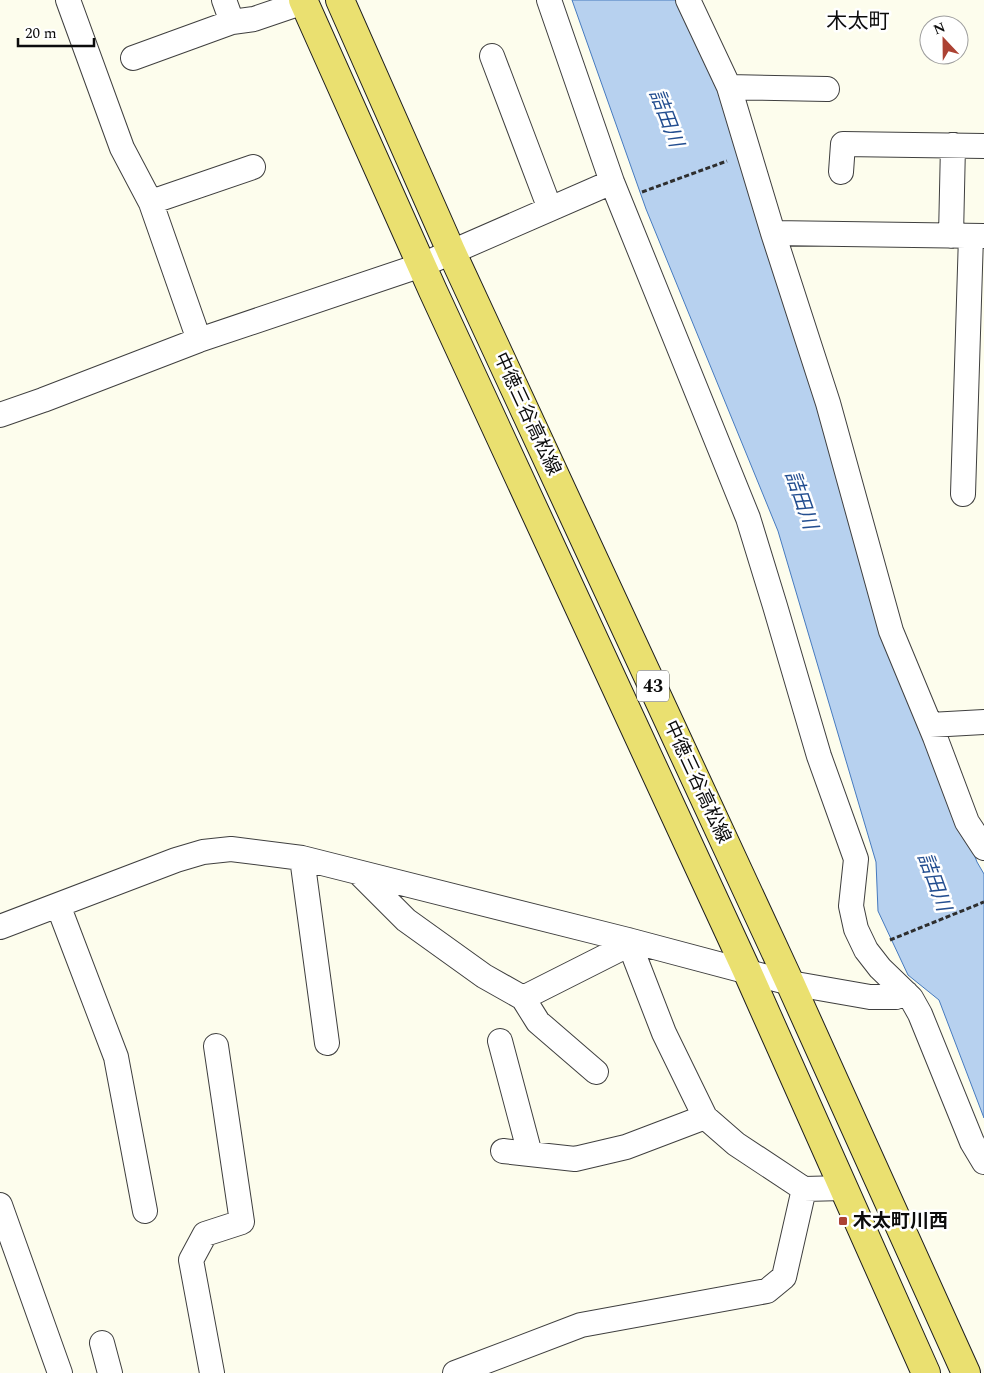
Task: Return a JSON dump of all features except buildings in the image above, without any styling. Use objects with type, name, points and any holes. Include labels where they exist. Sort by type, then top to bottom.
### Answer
[{"type":"main road","name":"中徳三谷高松線","points":[[340,0],[451,251],[790,982],[966,1373]]},
{"type":"main road","name":"中徳三谷高松線","points":[[303,1],[422,265],[747,971],[926,1373]]},
{"type":"street","points":[[68,0],[122,148],[151,202],[199,340]]},
{"type":"street","points":[[224,0],[232,22]]},
{"type":"street","points":[[549,0],[612,182],[748,518],[819,756],[856,859],[851,906],[856,929],[866,950],[880,968],[911,998],[920,1014],[965,1126],[984,1162]]},
{"type":"street","points":[[688,0],[729,87],[828,403],[891,631],[967,822],[984,848]]},
{"type":"street","points":[[133,58],[232,22],[254,19],[303,1]]},
{"type":"street","points":[[492,56],[550,209]]},
{"type":"street","points":[[729,87],[827,89]]},
{"type":"street","points":[[841,172],[843,144],[984,146]]},
{"type":"street","points":[[954,145],[969,236],[963,494]]},
{"type":"street","points":[[151,202],[253,167]]},
{"type":"street","points":[[0,415],[199,340],[422,265],[612,182]]},
{"type":"street","points":[[773,232],[969,236]]},
{"type":"street","points":[[930,725],[984,722]]},
{"type":"street","points":[[0,927],[176,860],[203,852],[231,849],[302,858],[790,982],[870,997],[896,997],[906,994]]},
{"type":"street","points":[[302,858],[327,1044]]},
{"type":"street","points":[[359,872],[406,920],[484,976],[523,998],[538,1022],[596,1072]]},
{"type":"street","points":[[58,905],[116,1057],[145,1211]]},
{"type":"street","points":[[523,998],[629,942]]},
{"type":"street","points":[[629,942],[664,1034],[705,1118],[736,1144],[804,1189],[844,1188]]},
{"type":"street","points":[[500,1040],[530,1154]]},
{"type":"street","points":[[212,1373],[191,1260],[205,1234],[242,1222],[216,1046]]},
{"type":"street","points":[[503,1151],[575,1159],[626,1147],[705,1118]]},
{"type":"street","points":[[455,1373],[581,1326],[768,1291],[784,1277],[804,1189]]},
{"type":"street","points":[[0,1205],[60,1373]]},
{"type":"street","points":[[102,1343],[110,1373]]},
{"type":"path","points":[[634,194],[733,159]]},
{"type":"path","points":[[893,939],[984,902]]},
{"type":"water","name":"詰田川","points":[[572,0],[676,0],[721,90],[878,608],[977,862],[984,874],[984,1118],[939,1000],[908,975],[878,911],[876,862],[778,531],[646,209]]},
{"type":"place","name":"木太町川西","points":[[843,1221]]},
{"type":"district","name":"木太町","points":[[858,22]]}]
